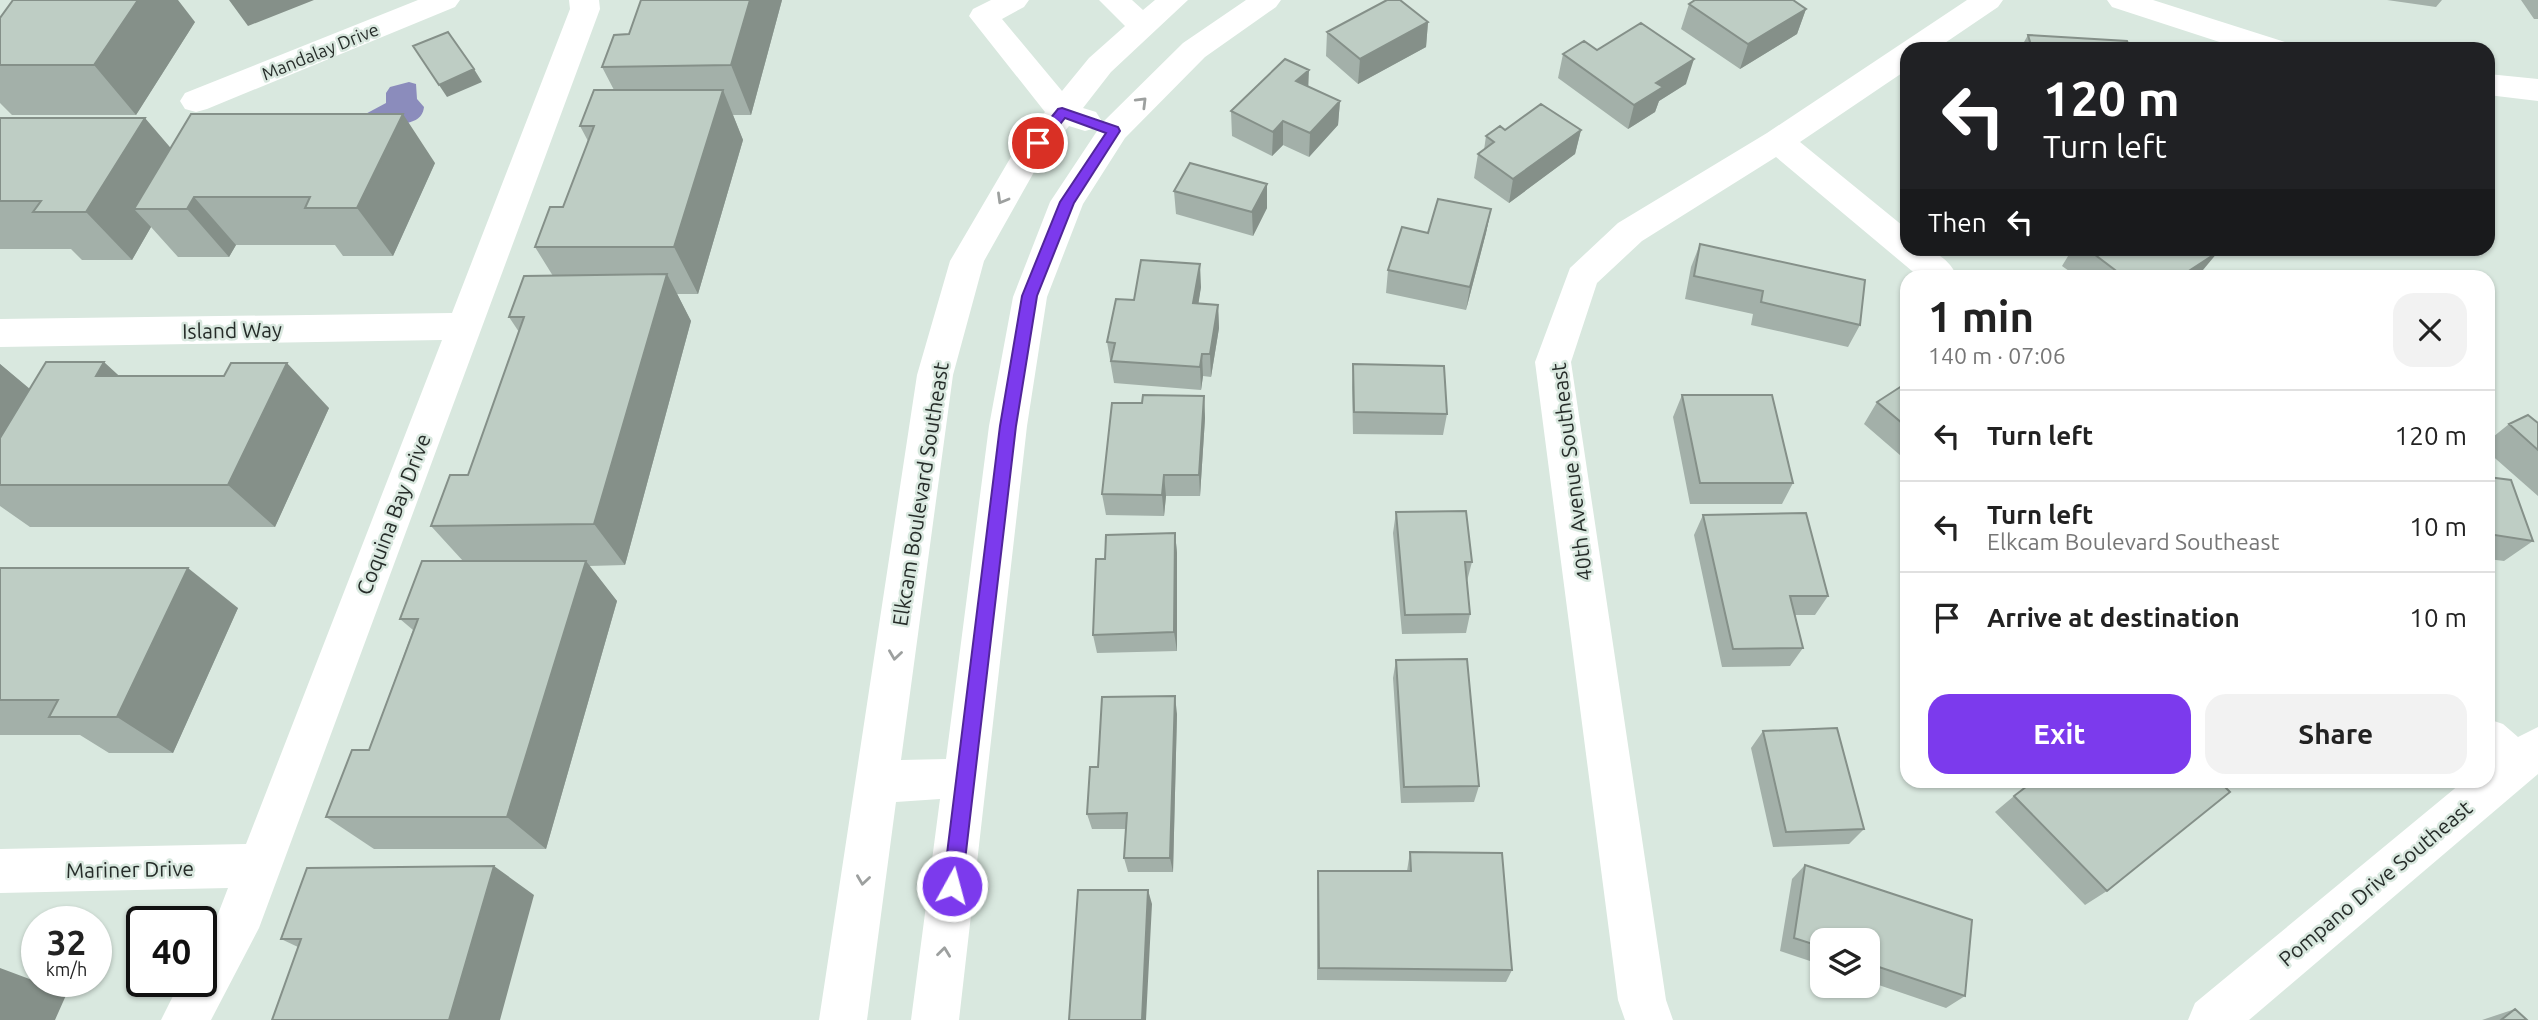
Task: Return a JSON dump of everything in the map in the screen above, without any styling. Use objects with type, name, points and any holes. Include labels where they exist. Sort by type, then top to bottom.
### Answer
[{"type":"street","name":"Mandalay Drive","points":[[196,101],[445,0]]},
{"type":"street","name":"Coquina Bay Drive","points":[[185,1020],[236,928],[585,9],[584,0]]},
{"type":"street","points":[[1014,0],[984,16],[1062,112],[1114,131]]},
{"type":"street","points":[[1114,0],[1142,25]]},
{"type":"street","name":"Elkcam Boulevard Southeast","points":[[844,1020],[935,375],[967,261],[1026,158],[1062,112],[1100,65],[1173,0]]},
{"type":"street","points":[[936,1020],[1008,426],[1030,296],[1067,202],[1114,131],[1194,50],[1266,0]]},
{"type":"street","points":[[1925,42],[1988,0]]},
{"type":"street","points":[[2122,0],[2252,42]]},
{"type":"street","name":"40th Avenue Southeast","points":[[1649,1020],[1643,1000],[1553,362],[1582,277],[1630,232],[1778,141],[1900,59]]},
{"type":"street","points":[[2495,85],[2538,90]]},
{"type":"street","points":[[1778,141],[1900,243]]},
{"type":"street","points":[[1916,256],[1933,270]]},
{"type":"street","name":"Island Way","points":[[0,333],[464,326]]},
{"type":"street","name":"Pompano Drive Southeast","points":[[2495,768],[2515,750]]},
{"type":"street","points":[[877,782],[965,778]]},
{"type":"street","name":"Pompano Drive Southeast","points":[[2212,1020],[2472,788]]},
{"type":"street","name":"Mariner Drive","points":[[0,871],[259,866]]},
{"type":"water","points":[[409,82],[416,84],[417,99],[424,107],[415,120],[407,123],[386,123],[358,118],[386,103],[386,93],[390,87]]},
{"type":"building","points":[[13,0],[138,0],[94,65],[0,65],[0,18]]},
{"type":"building","points":[[641,0],[750,0],[731,65],[602,67],[614,35],[629,34]]},
{"type":"building","points":[[1387,0],[1400,0],[1428,22],[1360,59],[1327,32]]},
{"type":"building","points":[[1695,0],[1793,0],[1806,9],[1748,44],[1689,4]]},
{"type":"building","points":[[1641,23],[1694,59],[1656,83],[1663,87],[1634,105],[1563,54],[1584,41],[1597,50]]},
{"type":"building","points":[[448,32],[474,69],[439,85],[413,46]]},
{"type":"building","points":[[2028,35],[2127,42],[2030,42]]},
{"type":"building","points":[[1285,59],[1309,70],[1296,81],[1340,101],[1310,133],[1283,121],[1273,132],[1231,111]]},
{"type":"building","points":[[594,90],[723,90],[674,247],[535,247],[550,207],[563,207],[594,126],[580,126]]},
{"type":"building","points":[[1541,104],[1581,130],[1513,179],[1478,154],[1494,142],[1486,136],[1500,126],[1505,130]]},
{"type":"building","points":[[191,114],[403,114],[357,208],[305,208],[310,197],[194,197],[187,209],[134,209]]},
{"type":"building","points":[[0,118],[145,118],[86,212],[33,212],[41,201],[0,201]]},
{"type":"building","points":[[1190,163],[1267,184],[1252,212],[1174,191]]},
{"type":"building","points":[[1438,199],[1491,209],[1470,287],[1388,270],[1402,227],[1428,233]]},
{"type":"building","points":[[1700,244],[1865,280],[1860,325],[1761,302],[1763,291],[1694,276]]},
{"type":"building","points":[[2097,256],[2212,256],[2190,270],[2115,270]]},
{"type":"building","points":[[1141,260],[1200,264],[1193,303],[1218,305],[1210,354],[1202,354],[1200,367],[1111,361],[1115,343],[1107,342],[1116,299],[1134,300]]},
{"type":"building","points":[[667,274],[594,524],[431,526],[450,475],[468,475],[524,317],[509,317],[524,276]]},
{"type":"building","points":[[46,362],[104,362],[96,376],[224,376],[231,363],[287,363],[228,485],[0,485],[0,438]]},
{"type":"building","points":[[1353,364],[1444,366],[1447,414],[1354,412]]},
{"type":"building","points":[[1900,387],[1900,421],[1877,402]]},
{"type":"building","points":[[1143,395],[1204,396],[1199,475],[1164,475],[1162,495],[1102,494],[1112,403],[1142,403]]},
{"type":"building","points":[[1682,395],[1772,395],[1793,483],[1700,483]]},
{"type":"building","points":[[2528,415],[2538,423],[2538,450],[2509,424]]},
{"type":"building","points":[[2495,478],[2511,480],[2533,541],[2495,535]]},
{"type":"building","points":[[1466,511],[1472,562],[1465,562],[1470,614],[1405,615],[1396,512]]},
{"type":"building","points":[[1806,513],[1828,596],[1790,596],[1803,648],[1733,649],[1703,515]]},
{"type":"building","points":[[1175,533],[1174,632],[1093,635],[1096,559],[1105,559],[1106,535]]},
{"type":"building","points":[[422,561],[586,561],[507,817],[326,817],[352,750],[369,750],[418,619],[400,619]]},
{"type":"building","points":[[0,568],[188,568],[117,717],[49,717],[58,700],[0,700]]},
{"type":"building","points":[[1467,659],[1479,786],[1404,787],[1396,660]]},
{"type":"building","points":[[1175,696],[1170,858],[1124,858],[1127,813],[1087,814],[1090,767],[1098,767],[1102,697]]},
{"type":"building","points":[[1837,728],[1864,829],[1786,832],[1763,731]]},
{"type":"building","points":[[2024,788],[2226,788],[2230,792],[2107,891],[2014,796]]},
{"type":"building","points":[[1410,852],[1502,853],[1512,970],[1319,968],[1318,871],[1411,871]]},
{"type":"building","points":[[1805,865],[1972,920],[1965,996],[1880,967],[1880,928],[1810,928],[1810,943],[1794,938]]},
{"type":"building","points":[[494,866],[449,1020],[272,1020],[301,939],[281,939],[307,868]]},
{"type":"building","points":[[1078,890],[1148,890],[1142,1020],[1069,1020]]},
{"type":"building","points":[[2515,1009],[2527,1020],[2501,1020]]},
{"type":"route","points":[[952,886],[1008,426],[1030,296],[1067,202],[1114,131],[1062,112],[1038,143]]}]
